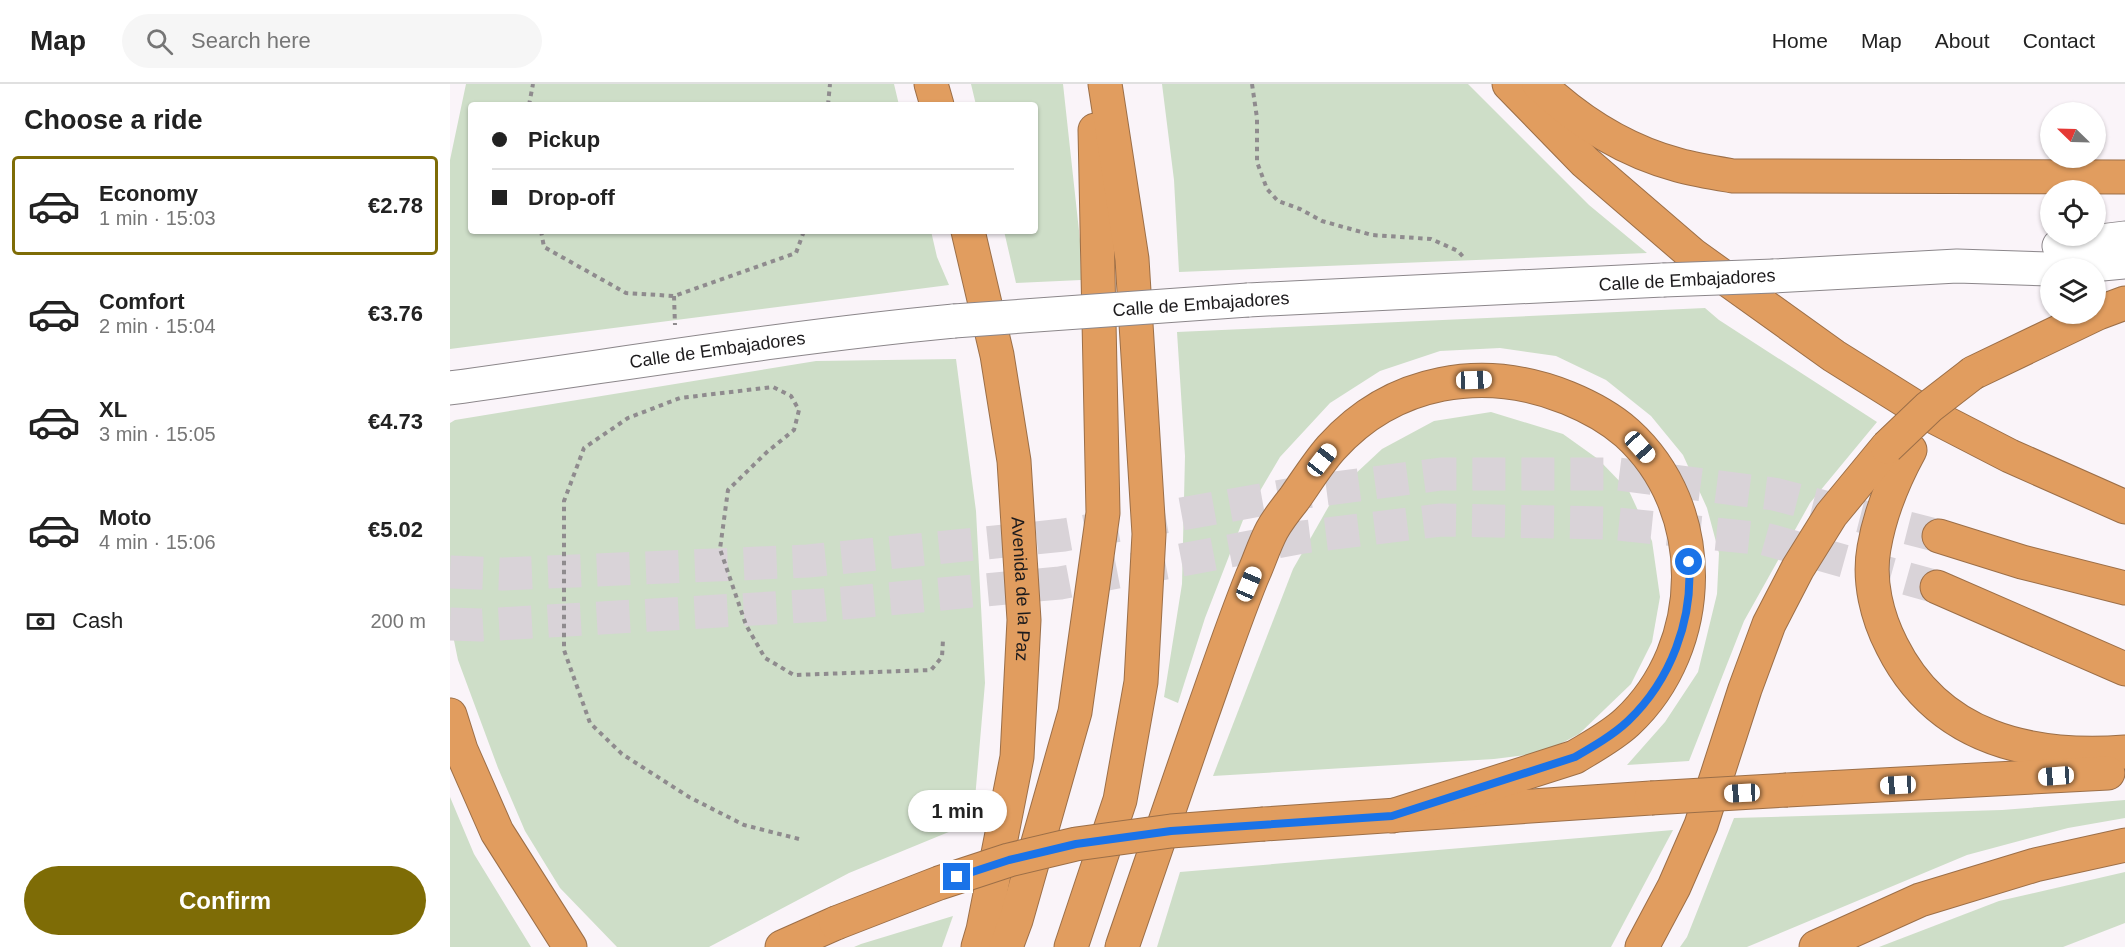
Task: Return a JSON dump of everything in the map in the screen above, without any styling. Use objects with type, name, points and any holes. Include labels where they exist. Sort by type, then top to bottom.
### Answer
[{"type":"highway","points":[[932,84],[936,102]]},
{"type":"highway","points":[[1006,947],[1016,920],[1075,712],[1103,513],[1094,84]]},
{"type":"highway","points":[[1071,947],[1120,800],[1141,682],[1149,534],[1132,259],[1105,84]]},
{"type":"highway","points":[[1509,84],[1585,162],[1692,255],[1834,356],[1917,408],[2010,456],[2125,507]]},
{"type":"highway","points":[[1539,84],[1584,120],[1627,147],[1678,165],[1733,176],[2125,177]]},
{"type":"highway","name":"Avenida de la Paz","points":[[969,234],[997,355],[1014,461],[1024,620],[1017,757],[984,930],[978,947]]},
{"type":"highway","points":[[1642,947],[1674,887],[1701,825],[1745,689],[1769,624],[1798,568],[1830,515],[1898,449],[1944,417],[1981,377],[2111,308]]},
{"type":"highway","points":[[1122,947],[1234,621],[1272,529],[1330,449],[1368,416],[1402,396],[1430,386],[1460,381],[1489,379],[1519,383],[1548,390],[1604,414],[1629,435],[1650,458],[1667,485],[1680,515],[1688,546],[1690,578],[1687,610],[1679,641],[1666,670],[1649,697],[1628,721],[1603,741],[1575,757],[1392,816]]},
{"type":"highway","points":[[1898,449],[1892,484],[1874,550],[1873,574],[1876,605],[1886,633],[1898,658],[1914,682],[1941,708],[1964,725],[1986,736],[2016,746],[2049,752],[2125,752]]},
{"type":"highway","points":[[1939,536],[2022,562],[2125,588]]},
{"type":"highway","points":[[1937,587],[2125,669]]},
{"type":"highway","points":[[450,715],[461,750],[497,832],[570,947]]},
{"type":"highway","points":[[782,947],[836,923],[939,883],[1009,860],[1076,844],[1171,831],[1651,798],[2125,772]]},
{"type":"highway","points":[[1816,947],[1920,900],[2035,865],[2125,845]]},
{"type":"main road","name":"Calle de Embajadores","points":[[1957,266],[2048,248],[2125,238]]},
{"type":"main road","name":"Calle de Embajadores","points":[[459,387],[677,355],[890,327],[954,321],[1248,300],[1957,266],[2049,268],[2125,262]]},
{"type":"path","points":[[530,102],[533,84]]},
{"type":"path","points":[[828,102],[830,84]]},
{"type":"path","points":[[1252,84],[1257,118],[1257,162],[1267,189],[1278,201],[1300,209],[1322,221],[1372,235],[1431,239],[1458,251],[1469,265]]},
{"type":"path","points":[[542,234],[544,247],[626,293],[674,296],[796,253],[803,234]]},
{"type":"path","points":[[799,839],[744,825],[689,797],[622,754],[590,723],[564,650],[564,501],[584,448],[628,418],[680,398],[773,387],[791,396],[799,410],[794,430],[767,452],[728,490],[720,549],[746,625],[765,658],[794,675],[931,670],[942,657],[943,640]]},
{"type":"green space","points":[[466,84],[894,84],[898,102],[468,102],[468,234],[932,234],[937,257],[949,285],[450,349],[450,160]]},
{"type":"green space","points":[[971,84],[1063,84],[1080,240],[1081,280],[1016,283],[1005,234],[1038,234],[1038,102],[975,102]]},
{"type":"green space","points":[[1162,84],[1468,84],[1589,205],[1647,253],[1179,272],[1174,180]]},
{"type":"green space","points":[[1705,308],[1719,320],[1877,422],[1810,503],[1744,621],[1689,761],[1627,765],[1665,722],[1698,672],[1717,594],[1719,553],[1707,508],[1683,455],[1651,416],[1606,380],[1556,356],[1500,348],[1440,351],[1380,371],[1330,403],[1280,457],[1243,520],[1205,618],[1178,703],[1164,697],[1182,584],[1185,456],[1177,332]]},
{"type":"green space","points":[[956,359],[976,511],[985,683],[973,822],[849,873],[709,947],[617,947],[560,888],[525,831],[498,768],[458,660],[450,621],[450,423],[455,420],[816,361]]},
{"type":"green space","points":[[1491,412],[1563,434],[1598,459],[1629,491],[1652,541],[1660,597],[1652,642],[1631,684],[1579,734],[1543,753],[1494,759],[1213,776],[1293,569],[1338,490],[1382,449],[1434,421]]},
{"type":"green space","points":[[450,797],[474,854],[531,947],[450,947]]},
{"type":"green space","points":[[2125,800],[2125,818],[2068,828],[1967,855],[1747,947],[1680,947],[1687,937],[1734,818],[2002,810]]},
{"type":"green space","points":[[1673,830],[1611,947],[1157,947],[1180,872]]},
{"type":"green space","points":[[2125,872],[2125,923],[2063,947],[1879,947],[1999,901]]},
{"type":"green space","points":[[953,916],[942,947],[854,947],[861,944]]},
{"type":"tunnel","points":[[450,572],[502,574],[808,561],[1064,535],[1305,492],[1441,474],[1618,474],[1774,494],[1939,536]]},
{"type":"tunnel","points":[[450,624],[481,625],[823,605],[1060,583],[1303,537],[1441,520],[1608,523],[1765,539],[1937,587]]},
{"type":"route","points":[[957,877],[1009,860],[1076,844],[1171,831],[1392,816],[1575,757],[1603,741],[1628,721],[1649,697],[1666,670],[1679,641],[1687,610],[1689,562]]}]
